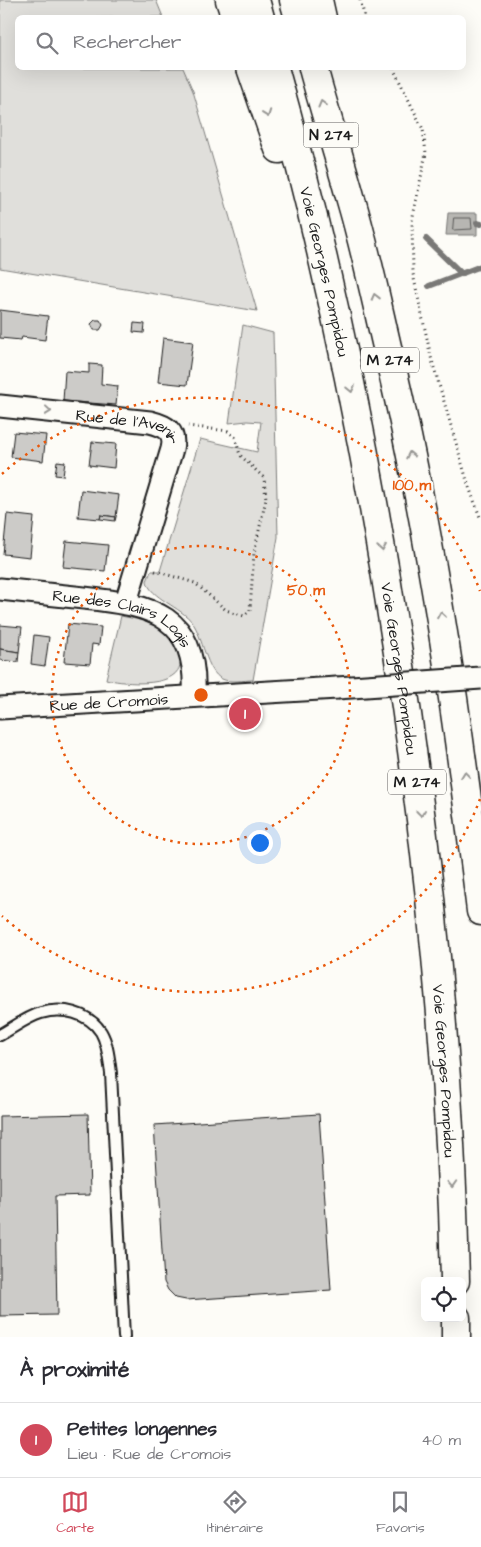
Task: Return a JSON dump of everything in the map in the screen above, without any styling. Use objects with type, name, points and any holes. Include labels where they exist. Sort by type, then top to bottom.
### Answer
[{"type":"highway","points":[[230,0],[235,15]]},
{"type":"highway","points":[[255,0],[259,15]]},
{"type":"highway","points":[[294,0],[298,15]]},
{"type":"highway","points":[[318,0],[321,15]]},
{"type":"highway","points":[[252,70],[331,290]]},
{"type":"highway","name":"Voie Georges Pompidou","points":[[275,70],[331,290],[379,525],[421,814],[446,1066],[455,1277]]},
{"type":"highway","name":"N 274","points":[[314,70],[351,201]]},
{"type":"highway","points":[[333,70],[350,144],[351,201]]},
{"type":"highway","name":"M 274","points":[[351,201],[392,366],[424,520],[457,715],[481,911]]},
{"type":"highway","points":[[456,1322],[456,1337]]},
{"type":"street","name":"Rue de l'Avenir","points":[[0,406],[150,422],[163,425],[170,431],[174,442],[126,602]]},
{"type":"street","name":"Rue des Clairs Logis","points":[[0,589],[126,602],[170,620],[182,634],[188,646],[195,677],[194,696]]},
{"type":"street","name":"Rue de Cromois","points":[[0,708],[481,678]]},
{"type":"lane","points":[[0,1035],[40,1013],[57,1010],[73,1011],[89,1019],[101,1031],[107,1046],[111,1074],[124,1337]]},
{"type":"path","points":[[360,0],[364,15]]},
{"type":"path","points":[[394,70],[423,129],[426,154],[412,221],[413,274],[432,358],[468,484],[481,520]]},
{"type":"path","points":[[170,431],[196,426],[228,432],[235,438],[240,455],[248,466],[261,474],[266,486],[266,498],[254,553],[250,610],[247,614],[239,616],[226,610],[195,583],[174,576]]},
{"type":"shaded area","points":[[0,0],[156,0],[162,15],[15,15],[15,70],[184,70],[193,91],[257,311],[0,268]]},
{"type":"shaded area","points":[[243,325],[273,333],[278,537],[253,680],[233,681],[222,679],[217,675],[208,662],[192,622],[153,592],[147,581],[151,571],[160,571],[200,439],[257,452],[261,422],[229,423]]},
{"type":"shaded area","points":[[121,616],[148,623],[166,633],[176,647],[180,661],[177,671],[169,678],[144,683],[129,683],[106,679]]},
{"type":"water","points":[[448,213],[477,213],[477,235],[446,235]]},
{"type":"building","points":[[0,310],[48,316],[45,340],[22,337],[21,340],[0,338]]},
{"type":"building","points":[[95,320],[100,320],[103,325],[100,330],[94,330],[91,324]]},
{"type":"building","points":[[134,323],[145,324],[144,333],[133,332]]},
{"type":"building","points":[[163,338],[193,342],[187,385],[158,382]]},
{"type":"building","points":[[89,364],[102,365],[101,384],[118,386],[116,405],[63,401],[65,371],[89,373]]},
{"type":"building","points":[[14,432],[46,435],[43,461],[11,457]]},
{"type":"building","points":[[92,442],[116,444],[114,468],[89,465]]},
{"type":"building","points":[[57,461],[65,462],[63,476],[55,475]]},
{"type":"building","points":[[81,490],[119,495],[116,517],[101,515],[100,519],[78,517]]},
{"type":"building","points":[[7,514],[34,517],[30,557],[3,554]]},
{"type":"building","points":[[101,515],[116,517],[115,521],[100,519]]},
{"type":"building","points":[[66,541],[108,545],[105,571],[63,567]]},
{"type":"building","points":[[68,624],[101,627],[99,645],[92,644],[90,664],[64,662]]},
{"type":"building","points":[[0,625],[22,627],[19,652],[0,649]]},
{"type":"building","points":[[34,635],[49,637],[45,666],[31,664]]},
{"type":"building","points":[[0,649],[19,652],[18,662],[0,660]]},
{"type":"building","points":[[249,711],[250,717],[240,717],[239,712]]},
{"type":"building","points":[[88,1114],[90,1195],[55,1196],[57,1315],[0,1316],[0,1116]]},
{"type":"building","points":[[319,1114],[331,1290],[186,1300],[176,1298],[168,1290],[164,1282],[154,1125]]},
{"type":"waterway","points":[[477,223],[481,224]]},
{"type":"waterway","points":[[426,239],[462,274]]},
{"type":"waterway","points":[[429,286],[481,266]]},
{"type":"place","name":"Petites longennes","points":[[245,714]]}]
